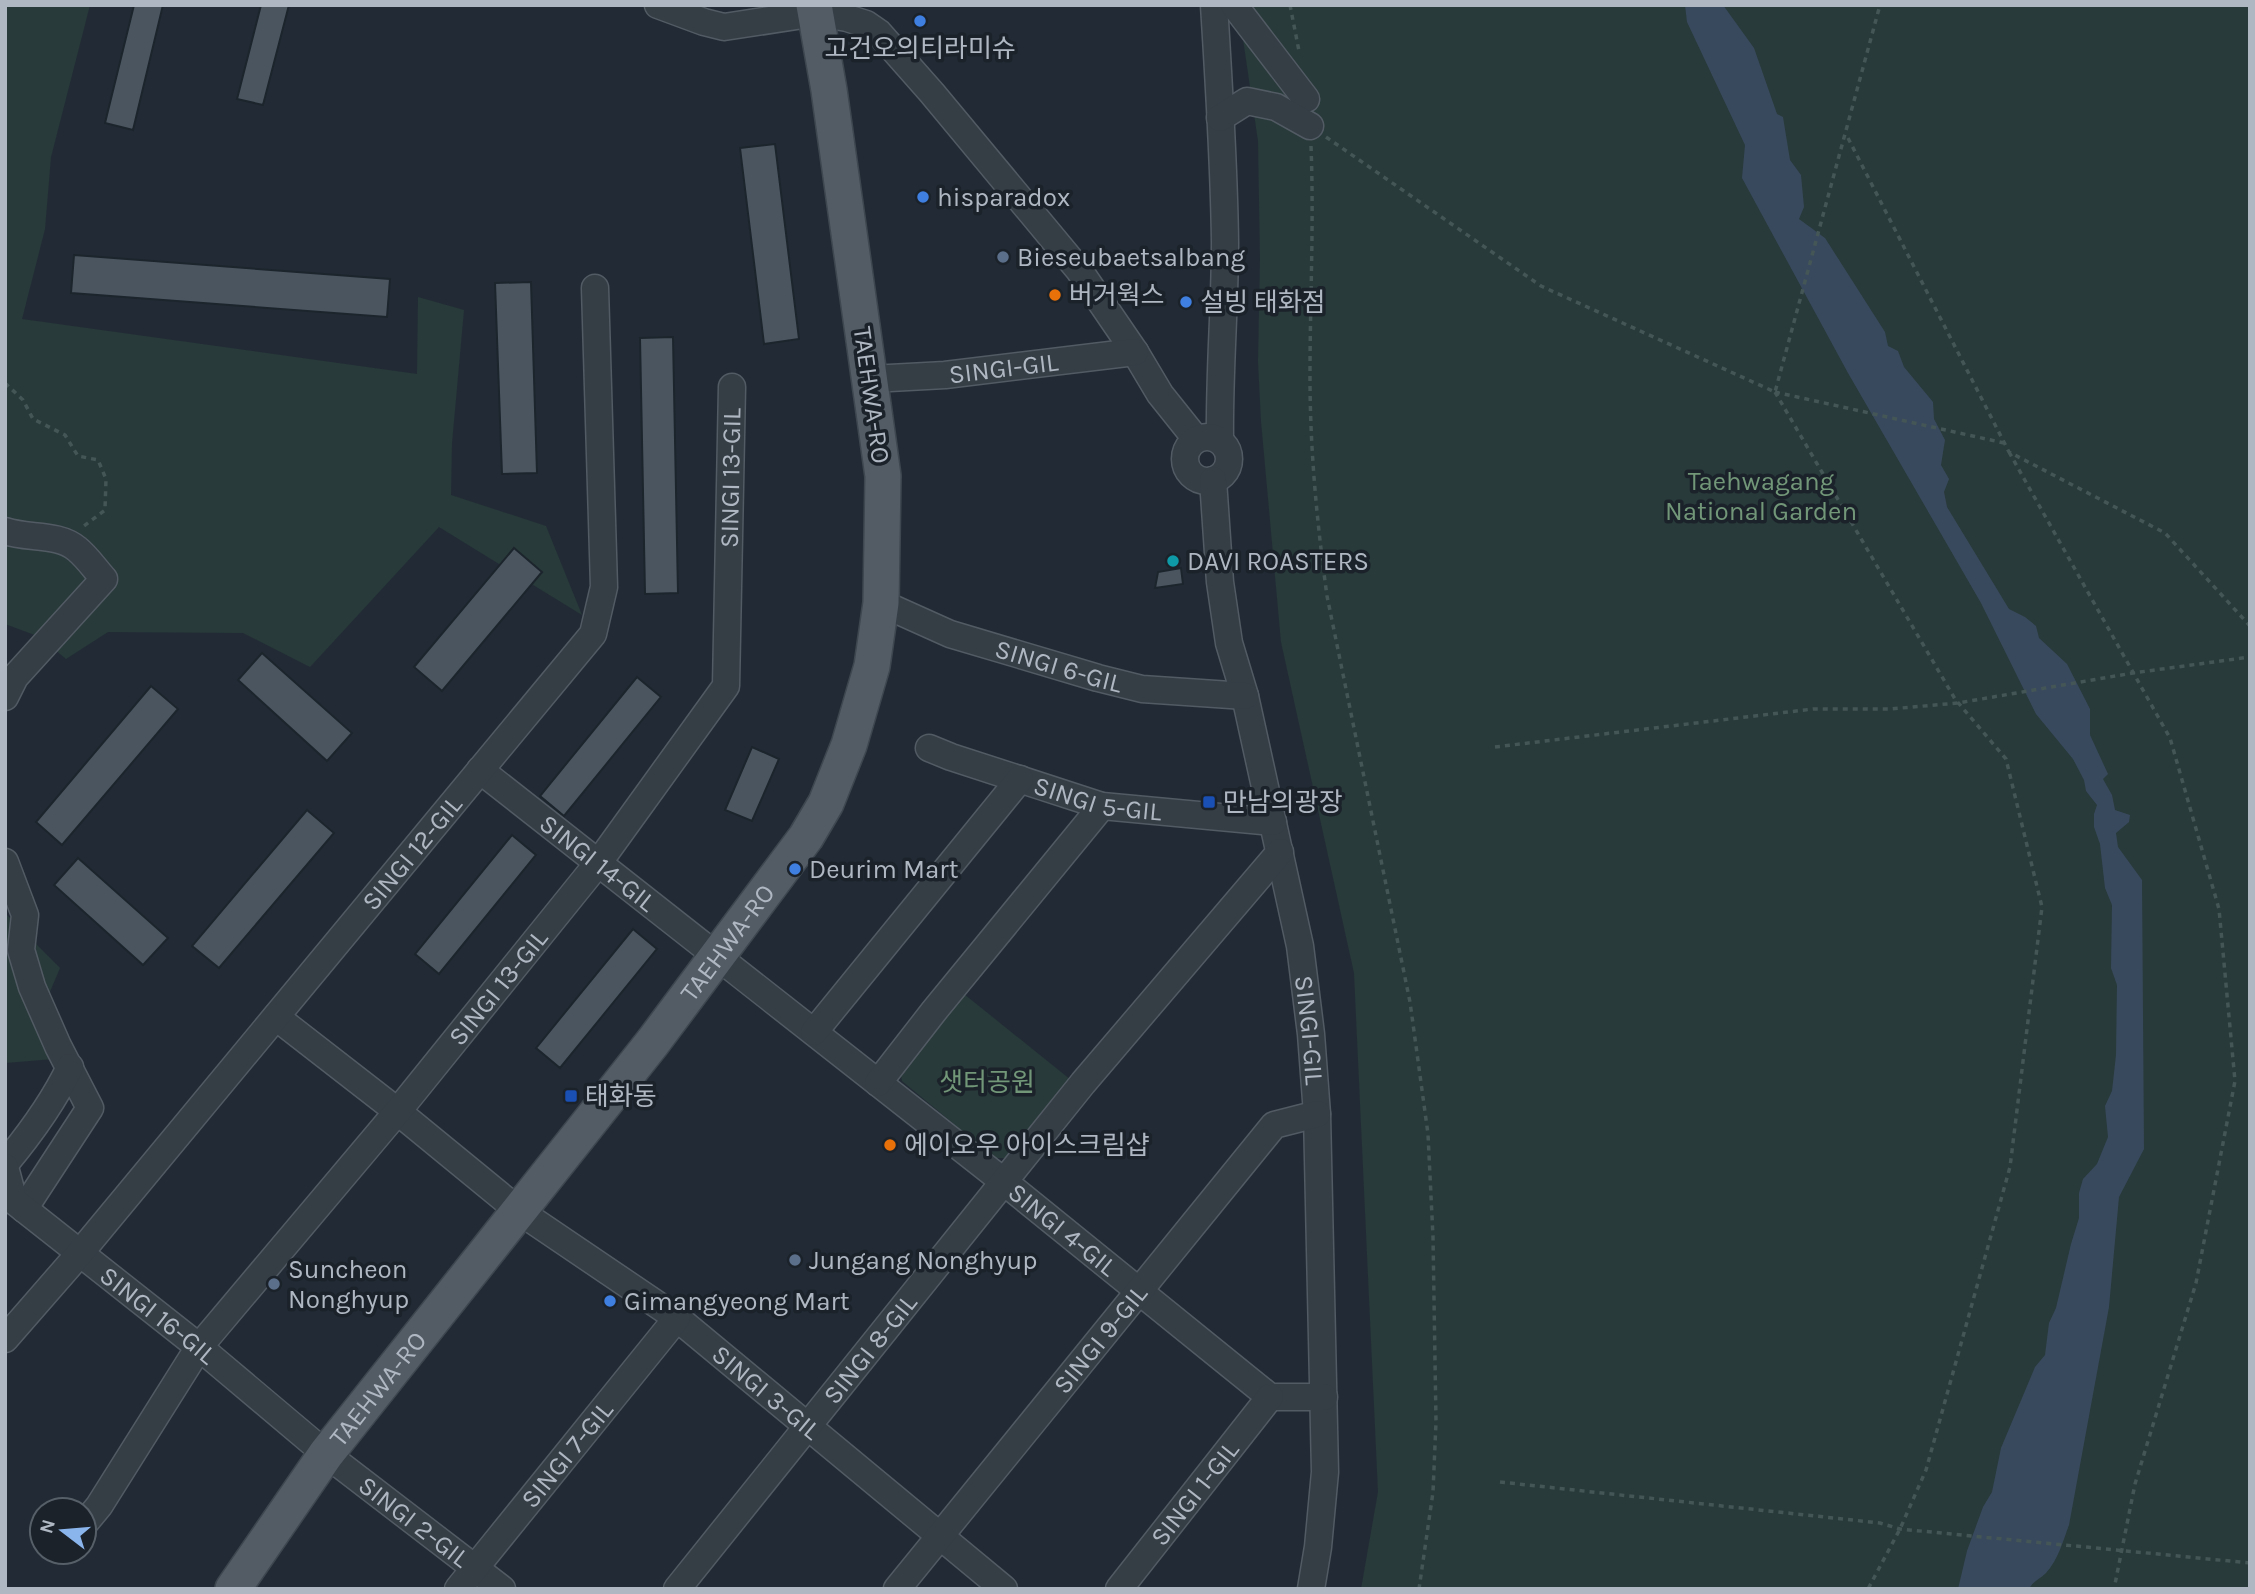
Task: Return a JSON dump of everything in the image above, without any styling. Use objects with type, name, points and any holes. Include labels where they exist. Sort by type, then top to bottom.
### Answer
[{"type":"main road","name":"TAEHWA-RO","points":[[233,1589],[326,1454],[653,1042],[806,837],[826,803],[849,745],[872,666],[881,603],[883,476],[871,379],[815,9]]},
{"type":"street","points":[[658,5],[724,27],[815,9],[847,18],[879,33],[1079,270],[1160,394],[1208,440],[1226,447],[1229,462],[1222,476],[1213,480],[1198,480],[1186,468],[1185,453],[1208,440]]},
{"type":"street","points":[[859,5],[872,28]]},
{"type":"street","points":[[1208,440],[1219,377],[1225,241],[1214,5]]},
{"type":"street","points":[[1234,5],[1306,99]]},
{"type":"street","points":[[1220,118],[1247,101],[1276,107],[1310,126]]},
{"type":"street","name":"SINGI 12-GIL","points":[[5,1339],[80,1253],[593,634],[604,587],[595,288]]},
{"type":"street","name":"SINGI-GIL","points":[[871,379],[945,375],[1135,352]]},
{"type":"street","name":"SINGI 13-GIL","points":[[98,1507],[199,1347],[397,1111],[599,862],[726,686],[732,387]]},
{"type":"street","name":"SINGI-GIL","points":[[1213,480],[1220,582],[1229,643],[1245,696],[1300,946],[1311,1034],[1317,1114],[1325,1472],[1311,1589]]},
{"type":"street","points":[[5,531],[53,538],[76,547],[104,579],[15,677],[5,698]]},
{"type":"street","name":"SINGI 6-GIL","points":[[881,603],[950,634],[1098,678],[1142,689],[1245,696]]},
{"type":"street","name":"SINGI 5-GIL","points":[[929,748],[1102,806],[1273,822]]},
{"type":"street","name":"SINGI 14-GIL","points":[[480,771],[717,957]]},
{"type":"street","points":[[814,1032],[1020,779]]},
{"type":"street","points":[[878,1083],[934,1010],[1102,806]]},
{"type":"street","name":"SINGI 8-GIL","points":[[677,1589],[1083,1083],[1280,852]]},
{"type":"street","points":[[5,862],[25,915],[21,950],[32,987],[90,1108],[24,1209]]},
{"type":"street","name":"SINGI 4-GIL","points":[[717,957],[1003,1181],[1270,1397]]},
{"type":"street","name":"SINGI 3-GIL","points":[[276,1017],[519,1211],[677,1318],[1004,1589]]},
{"type":"street","name":"SINGI 16-GIL","points":[[70,1067],[58,1092],[5,1166],[13,1201],[199,1347],[326,1454]]},
{"type":"street","name":"SINGI 9-GIL","points":[[897,1589],[1274,1125],[1317,1114]]},
{"type":"street","name":"SINGI 7-GIL","points":[[458,1589],[677,1318]]},
{"type":"street","points":[[1270,1397],[1324,1397]]},
{"type":"street","name":"SINGI 1-GIL","points":[[1119,1589],[1270,1397]]},
{"type":"street","name":"SINGI 2-GIL","points":[[326,1454],[502,1589]]},
{"type":"path","points":[[1290,5],[1299,53]]},
{"type":"path","points":[[1868,1589],[1900,1529],[1926,1470],[2010,1167],[2042,907],[2006,760],[1958,703],[1775,392],[1880,5]]},
{"type":"path","points":[[1310,126],[1541,286],[1775,392],[2004,443]]},
{"type":"path","points":[[1310,126],[1313,189],[1310,379],[1318,531],[1327,596],[1410,1002],[1428,1135],[1436,1422],[1433,1492],[1419,1589]]},
{"type":"path","points":[[1848,138],[2004,443],[2170,738],[2219,909],[2235,1081],[2196,1283],[2135,1485],[2114,1589]]},
{"type":"path","points":[[5,383],[23,400],[33,419],[65,436],[78,456],[98,460],[106,479],[105,510],[80,529],[76,547]]},
{"type":"path","points":[[2009,452],[2165,533],[2250,626]]},
{"type":"path","points":[[1495,747],[1813,709],[1890,709],[1958,703],[2133,673],[2250,657]]},
{"type":"path","points":[[1500,1482],[1880,1523],[1900,1529],[2250,1563]]},
{"type":"green space","points":[[5,5],[90,5],[51,157],[45,229],[22,319],[417,374],[418,297],[464,310],[452,443],[451,495],[546,526],[582,615],[439,527],[310,667],[243,633],[108,632],[66,659],[40,637],[5,624]]},
{"type":"green space","name":"Taehwagang National Garden","points":[[1238,5],[2250,5],[2250,1589],[1361,1589],[1378,1492],[1354,973],[1281,642],[1258,362],[1258,141]]},
{"type":"green space","points":[[5,913],[60,968],[38,1020],[79,1057],[5,1063]]},
{"type":"green space","name":"샛터공원","points":[[959,990],[1071,1080],[1009,1158],[995,1158],[902,1081],[899,1066]]},
{"type":"water","points":[[1685,5],[1723,5],[1754,48],[1777,114],[1783,117],[1790,160],[1801,175],[1804,207],[1799,219],[1825,238],[1885,332],[1888,346],[1898,351],[1904,367],[1933,402],[1934,419],[1945,440],[1941,465],[1949,479],[1944,492],[1947,507],[2009,609],[2036,626],[2039,638],[2067,664],[2090,709],[2090,735],[2108,774],[2103,779],[2112,795],[2115,810],[2130,815],[2129,822],[2116,833],[2118,847],[2142,880],[2144,1149],[2119,1197],[2109,1307],[2069,1525],[2054,1562],[2029,1589],[1958,1589],[1967,1551],[1983,1507],[1992,1492],[2001,1448],[2035,1367],[2045,1355],[2049,1323],[2056,1308],[2079,1218],[2079,1193],[2083,1179],[2097,1164],[2108,1137],[2105,1106],[2112,1091],[2116,1055],[2117,985],[2111,968],[2112,905],[2105,888],[2100,844],[2094,827],[2097,805],[2086,791],[2084,780],[2073,759],[2036,714],[1981,603],[1848,373],[1742,178],[1745,145],[1687,22]]},
{"type":"building","points":[[134,5],[163,5],[133,130],[105,123]]},
{"type":"building","points":[[261,5],[289,5],[263,105],[237,99]]},
{"type":"building","points":[[775,144],[799,339],[764,344],[740,148]]},
{"type":"building","points":[[74,255],[390,279],[387,317],[71,293]]},
{"type":"building","points":[[531,282],[537,473],[502,474],[495,283]]},
{"type":"building","points":[[673,337],[678,593],[645,594],[640,338]]},
{"type":"building","points":[[514,548],[542,572],[442,691],[414,667]]},
{"type":"building","name":"DAVI ROASTERS","points":[[1181,568],[1183,584],[1155,588],[1158,572]]},
{"type":"building","points":[[262,653],[352,733],[327,761],[238,680]]},
{"type":"building","points":[[637,677],[661,697],[564,816],[540,796]]},
{"type":"building","points":[[151,686],[178,709],[62,845],[36,822]]},
{"type":"building","points":[[752,747],[779,759],[752,821],[725,810]]},
{"type":"building","points":[[307,810],[334,833],[219,968],[192,946]]},
{"type":"building","points":[[512,835],[536,855],[439,974],[415,954]]},
{"type":"building","points":[[78,858],[168,938],[143,965],[54,885]]},
{"type":"building","points":[[633,929],[657,949],[560,1068],[536,1048]]},
{"type":"place","name":"고건오의티라미슈","points":[[920,21]]},
{"type":"place","name":"hisparadox","points":[[923,197]]},
{"type":"place","name":"Bieseubaetsalbang","points":[[1003,257]]},
{"type":"place","name":"버거웍스","points":[[1055,295]]},
{"type":"place","name":"설빙 태화점","points":[[1186,302]]},
{"type":"place","name":"DAVI ROASTERS","points":[[1173,561]]},
{"type":"place","name":"만남의광장","points":[[1209,802]]},
{"type":"place","name":"Deurim Mart","points":[[795,869]]},
{"type":"place","name":"태화동","points":[[571,1096]]},
{"type":"place","name":"에이오우 아이스크림샵","points":[[890,1145]]},
{"type":"place","name":"Jungang Nonghyup","points":[[795,1260]]},
{"type":"place","name":"Suncheon Nonghyup","points":[[274,1284]]},
{"type":"place","name":"Gimangyeong Mart","points":[[610,1301]]}]
